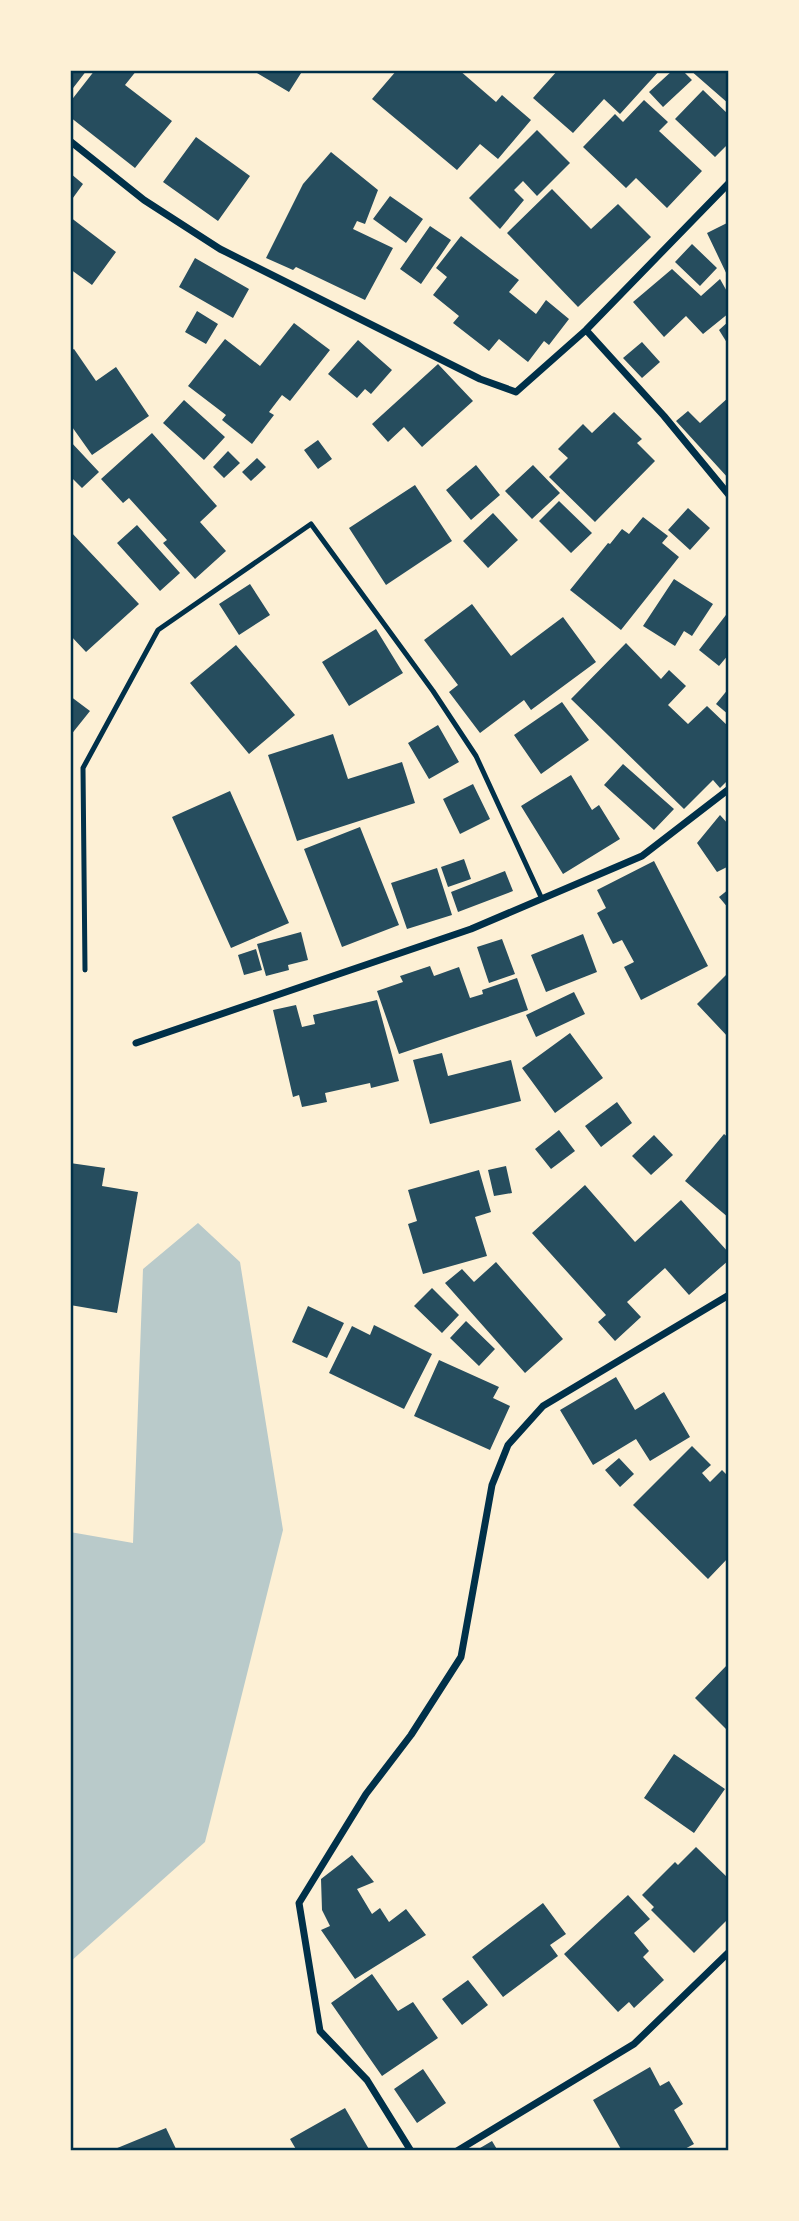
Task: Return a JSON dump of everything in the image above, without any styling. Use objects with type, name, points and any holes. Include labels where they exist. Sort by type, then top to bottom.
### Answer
[{"type":"street","points":[[70,141],[144,200],[220,249],[480,379],[516,393],[586,330],[729,183]]},
{"type":"street","points":[[586,330],[664,416],[729,495]]},
{"type":"street","points":[[136,1043],[471,929],[642,856],[729,789]]},
{"type":"street","points":[[411,2151],[367,2080],[320,2031],[299,1903],[366,1794],[411,1735],[461,1657],[492,1485],[508,1445],[543,1406],[729,1295]]},
{"type":"street","points":[[457,2151],[634,2044],[729,1952]]},
{"type":"lane","points":[[85,970],[83,768],[158,630],[311,524],[433,691],[476,757],[542,898]]},
{"type":"shaded area","points":[[198,1223],[240,1262],[283,1530],[205,1842],[70,1962],[70,1532],[133,1543],[143,1269]]},
{"type":"building","points":[[70,70],[87,70],[70,92]]},
{"type":"building","points":[[95,70],[137,70],[125,85],[172,121],[135,168],[70,117],[70,102]]},
{"type":"building","points":[[252,70],[303,70],[289,92]]},
{"type":"building","points":[[397,70],[459,70],[496,102],[502,95],[531,120],[498,159],[480,144],[457,170],[372,99]]},
{"type":"building","points":[[558,70],[600,70],[603,73],[606,70],[660,70],[620,114],[604,99],[573,133],[533,98]]},
{"type":"building","points":[[673,70],[682,70],[692,80],[663,107],[649,92]]},
{"type":"building","points":[[690,70],[729,70],[729,104]]},
{"type":"building","points":[[703,90],[729,115],[729,143],[715,157],[675,119]]},
{"type":"building","points":[[644,100],[668,122],[659,131],[702,171],[667,208],[636,178],[626,188],[583,147],[615,114],[623,122]]},
{"type":"building","points":[[537,130],[570,163],[537,196],[523,181],[514,190],[524,200],[500,229],[469,198]]},
{"type":"building","points":[[196,137],[250,176],[218,221],[163,182]]},
{"type":"building","points":[[331,152],[378,190],[365,224],[357,221],[353,229],[393,248],[365,300],[296,267],[293,270],[266,258],[303,184]]},
{"type":"building","points":[[70,173],[83,184],[70,202]]},
{"type":"building","points":[[552,189],[591,229],[618,204],[651,237],[578,307],[507,233]]},
{"type":"building","points":[[390,196],[423,219],[406,243],[373,219]]},
{"type":"building","points":[[70,217],[116,252],[92,285],[70,269]]},
{"type":"building","points":[[729,222],[729,279],[707,233]]},
{"type":"building","points":[[430,226],[451,240],[421,284],[400,269]]},
{"type":"building","points":[[461,236],[519,280],[509,292],[536,314],[546,300],[569,319],[549,345],[544,341],[528,362],[499,339],[489,351],[453,323],[459,316],[433,295],[447,277],[436,268]]},
{"type":"building","points":[[692,244],[717,268],[700,286],[675,262]]},
{"type":"building","points":[[195,258],[249,289],[233,318],[179,287]]},
{"type":"building","points":[[672,269],[701,296],[720,279],[729,295],[729,313],[703,334],[686,316],[664,337],[633,302]]},
{"type":"building","points":[[197,311],[218,324],[206,344],[185,332]]},
{"type":"building","points":[[729,321],[729,346],[719,330]]},
{"type":"building","points":[[294,323],[330,350],[290,401],[282,395],[269,412],[274,415],[252,444],[222,420],[226,415],[188,386],[225,339],[260,366]]},
{"type":"building","points":[[358,340],[392,370],[371,394],[365,389],[357,398],[328,374]]},
{"type":"building","points":[[642,342],[660,362],[642,378],[623,358]]},
{"type":"building","points":[[74,349],[96,381],[116,367],[149,416],[92,455],[70,424],[70,351]]},
{"type":"building","points":[[438,364],[473,401],[422,447],[404,427],[388,442],[372,424]]},
{"type":"building","points":[[729,397],[729,479],[676,421],[688,411],[700,423]]},
{"type":"building","points":[[184,400],[225,437],[204,460],[163,423]]},
{"type":"building","points":[[614,412],[642,439],[637,443],[655,461],[595,522],[549,477],[568,458],[558,449],[583,424],[592,433]]},
{"type":"building","points":[[152,433],[217,506],[200,522],[226,551],[195,579],[163,543],[167,540],[129,498],[123,503],[101,479]]},
{"type":"building","points":[[318,440],[332,459],[318,469],[304,450]]},
{"type":"building","points":[[70,441],[99,472],[82,488],[70,476]]},
{"type":"building","points":[[228,451],[240,463],[224,478],[213,467]]},
{"type":"building","points":[[257,458],[266,467],[251,481],[242,472]]},
{"type":"building","points":[[476,465],[500,495],[471,520],[446,490]]},
{"type":"building","points":[[533,465],[560,493],[532,519],[505,491]]},
{"type":"building","points":[[415,485],[452,541],[386,585],[349,528]]},
{"type":"building","points":[[559,501],[592,533],[571,553],[539,521]]},
{"type":"building","points":[[688,508],[710,528],[690,550],[668,530]]},
{"type":"building","points":[[493,513],[518,540],[488,568],[463,541]]},
{"type":"building","points":[[643,517],[668,536],[662,543],[679,557],[621,630],[570,590],[622,529],[629,534]]},
{"type":"building","points":[[137,525],[180,573],[160,591],[117,543]]},
{"type":"building","points":[[70,531],[139,604],[86,652],[70,635]]},
{"type":"building","points":[[674,579],[713,604],[692,636],[684,631],[675,646],[643,626]]},
{"type":"building","points":[[250,584],[270,615],[239,635],[219,604]]},
{"type":"building","points":[[472,604],[511,656],[563,617],[596,662],[531,710],[524,700],[480,733],[449,692],[458,685],[424,640]]},
{"type":"building","points":[[729,611],[729,654],[719,666],[699,650]]},
{"type":"building","points":[[376,629],[403,673],[349,706],[322,662]]},
{"type":"building","points":[[626,643],[661,679],[669,670],[686,686],[668,705],[688,724],[707,706],[729,727],[729,779],[720,788],[713,780],[684,809],[571,699]]},
{"type":"building","points":[[236,645],[295,715],[249,754],[190,683]]},
{"type":"building","points":[[729,688],[729,715],[716,704]]},
{"type":"building","points":[[70,696],[90,711],[70,736]]},
{"type":"building","points":[[562,702],[589,740],[541,774],[514,735]]},
{"type":"building","points":[[438,725],[459,762],[429,779],[408,743]]},
{"type":"building","points":[[333,734],[348,779],[402,762],[415,803],[297,841],[268,755]]},
{"type":"building","points":[[623,764],[674,809],[654,830],[604,785]]},
{"type":"building","points":[[571,775],[592,810],[599,805],[620,839],[563,874],[521,806]]},
{"type":"building","points":[[473,784],[490,819],[460,834],[443,799]]},
{"type":"building","points":[[230,791],[289,923],[231,948],[172,817]]},
{"type":"building","points":[[720,815],[729,825],[729,866],[717,872],[697,843]]},
{"type":"building","points":[[360,827],[399,925],[342,947],[304,849]]},
{"type":"building","points":[[464,859],[471,879],[448,887],[441,867]]},
{"type":"building","points":[[654,861],[708,966],[641,1000],[624,967],[634,962],[622,940],[613,944],[597,913],[606,908],[597,890]]},
{"type":"building","points":[[437,868],[452,915],[407,929],[391,883]]},
{"type":"building","points":[[505,871],[513,891],[458,912],[451,892]]},
{"type":"building","points":[[729,889],[729,909],[719,897]]},
{"type":"building","points":[[301,932],[308,960],[288,965],[289,970],[266,976],[257,944]]},
{"type":"building","points":[[583,934],[597,972],[546,992],[531,955]]},
{"type":"building","points":[[502,939],[515,974],[489,983],[477,947]]},
{"type":"building","points":[[256,949],[262,970],[244,975],[238,955]]},
{"type":"building","points":[[430,966],[434,976],[459,967],[470,998],[483,994],[482,990],[517,978],[528,1010],[399,1054],[377,991],[403,982],[400,976]]},
{"type":"building","points":[[729,972],[729,1038],[697,1004]]},
{"type":"building","points":[[574,992],[585,1014],[536,1037],[526,1015]]},
{"type":"building","points":[[377,1000],[399,1081],[371,1088],[370,1083],[325,1093],[327,1102],[302,1107],[299,1095],[293,1097],[273,1010],[296,1005],[302,1027],[315,1024],[313,1015]]},
{"type":"building","points":[[570,1033],[603,1078],[555,1113],[522,1068]]},
{"type":"building","points":[[442,1053],[448,1076],[511,1060],[521,1101],[430,1124],[413,1060]]},
{"type":"building","points":[[617,1102],[632,1123],[601,1147],[585,1126]]},
{"type":"building","points":[[559,1130],[575,1151],[551,1169],[535,1149]]},
{"type":"building","points":[[724,1134],[729,1138],[729,1218],[685,1181]]},
{"type":"building","points":[[654,1135],[673,1155],[651,1175],[632,1156]]},
{"type":"building","points":[[70,1163],[105,1168],[102,1186],[138,1192],[117,1313],[70,1305]]},
{"type":"building","points":[[506,1166],[512,1193],[494,1196],[488,1170]]},
{"type":"building","points":[[479,1170],[491,1212],[475,1217],[487,1256],[423,1274],[408,1224],[417,1221],[408,1190]]},
{"type":"building","points":[[585,1185],[635,1242],[681,1200],[729,1253],[729,1260],[689,1295],[665,1268],[627,1302],[641,1317],[615,1341],[598,1322],[606,1315],[532,1233]]},
{"type":"building","points":[[496,1262],[563,1339],[525,1373],[445,1283],[462,1269],[474,1282]]},
{"type":"building","points":[[432,1288],[459,1315],[442,1333],[414,1306]]},
{"type":"building","points":[[308,1306],[344,1323],[327,1358],[292,1342]]},
{"type":"building","points":[[466,1321],[495,1349],[479,1366],[450,1338]]},
{"type":"building","points":[[374,1325],[432,1354],[404,1409],[329,1373],[352,1326],[370,1335]]},
{"type":"building","points":[[439,1360],[499,1387],[493,1398],[510,1406],[490,1450],[414,1416]]},
{"type":"building","points":[[616,1377],[635,1410],[664,1392],[690,1437],[650,1461],[636,1439],[593,1465],[560,1410]]},
{"type":"building","points":[[692,1446],[711,1465],[702,1473],[710,1482],[722,1470],[729,1477],[729,1557],[708,1579],[633,1505]]},
{"type":"building","points":[[619,1458],[634,1474],[620,1487],[605,1470]]},
{"type":"building","points":[[729,1663],[729,1732],[695,1698]]},
{"type":"building","points":[[674,1754],[725,1789],[694,1833],[644,1798]]},
{"type":"building","points":[[696,1847],[729,1879],[729,1918],[694,1953],[651,1910],[654,1907],[642,1895],[675,1862],[678,1865]]},
{"type":"building","points":[[352,1855],[374,1882],[357,1889],[372,1914],[380,1908],[389,1922],[406,1909],[426,1935],[355,1979],[321,1930],[330,1926],[322,1910],[321,1879]]},
{"type":"building","points":[[628,1895],[650,1919],[634,1933],[649,1951],[643,1957],[664,1980],[634,2008],[629,2002],[618,2012],[564,1954]]},
{"type":"building","points":[[543,1903],[566,1934],[550,1945],[558,1956],[503,1997],[472,1957]]},
{"type":"building","points":[[372,1974],[398,2011],[413,2002],[438,2038],[382,2076],[331,2003]]},
{"type":"building","points":[[468,1980],[488,2005],[462,2025],[442,1999]]},
{"type":"building","points":[[650,2067],[660,2086],[669,2081],[683,2104],[674,2110],[694,2144],[681,2151],[622,2151],[593,2100]]},
{"type":"building","points":[[423,2069],[446,2103],[417,2123],[394,2089]]},
{"type":"building","points":[[345,2108],[370,2151],[297,2151],[290,2139]]},
{"type":"building","points":[[166,2128],[177,2151],[110,2151]]},
{"type":"building","points":[[492,2141],[498,2151],[475,2151]]}]
